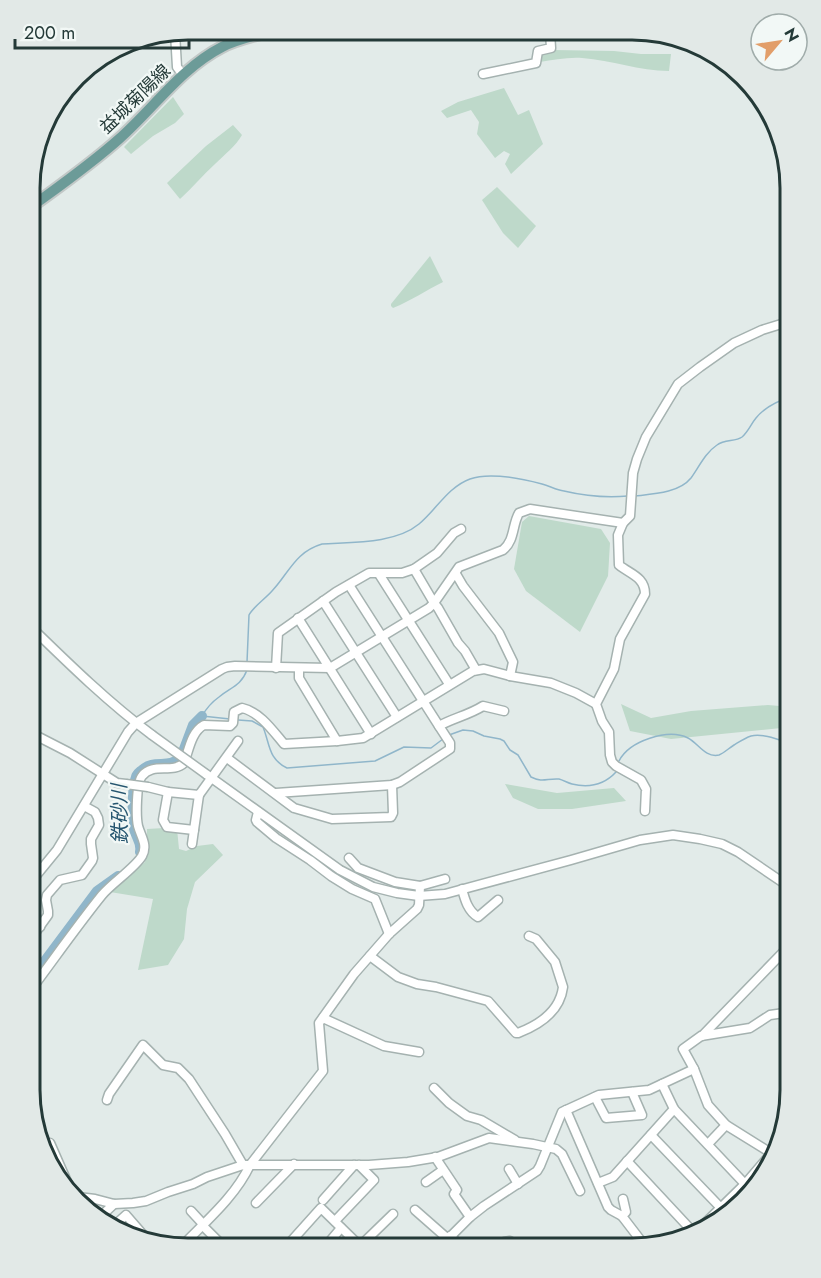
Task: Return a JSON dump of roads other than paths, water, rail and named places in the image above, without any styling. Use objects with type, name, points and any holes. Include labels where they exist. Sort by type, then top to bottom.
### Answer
[{"type":"main road","name":"益城菊陽線","points":[[40,200],[121,138],[183,75],[204,58],[223,46],[241,40]]},
{"type":"street","points":[[483,74],[536,63],[538,51],[551,48],[550,40]]},
{"type":"street","points":[[175,41],[177,67],[183,75]]},
{"type":"street","points":[[596,704],[614,669],[620,639],[645,594],[645,587],[640,579],[619,565],[618,535],[630,516],[633,473],[646,437],[678,384],[734,343],[780,324]]},
{"type":"street","points":[[40,871],[57,850],[128,732],[136,723],[222,669],[235,666],[330,668],[429,608],[459,567],[508,546],[515,519],[519,513],[530,509],[623,524]]},
{"type":"street","points":[[276,668],[278,633],[323,601],[369,573],[402,573],[414,569],[437,553],[454,533],[461,529]]},
{"type":"street","points":[[414,569],[476,670]]},
{"type":"street","points":[[379,574],[449,684]]},
{"type":"street","points":[[456,574],[503,640],[513,662],[510,676]]},
{"type":"street","points":[[276,793],[392,785],[449,750],[450,743],[349,585]]},
{"type":"street","points":[[323,601],[397,717]]},
{"type":"street","points":[[298,618],[371,734]]},
{"type":"street","points":[[40,636],[87,680],[152,735],[340,870],[384,891],[419,896],[445,894],[640,840],[673,835],[722,844],[780,881]]},
{"type":"street","points":[[299,668],[299,678],[337,741]]},
{"type":"street","points":[[40,978],[104,894],[141,858],[144,841],[138,825],[138,789],[142,775],[155,768],[173,768],[182,765],[194,734],[201,726],[230,726],[237,710],[242,708],[252,712],[272,729],[284,744],[337,741],[363,738],[371,734],[449,684],[476,670],[483,669],[551,683],[596,704],[609,732],[612,762],[641,780],[646,789],[645,811]]},
{"type":"street","points":[[440,728],[453,719],[474,712],[483,706],[504,711]]},
{"type":"street","points":[[40,738],[70,753],[117,783],[199,795]]},
{"type":"street","points":[[192,844],[199,795],[209,776],[227,758],[238,741]]},
{"type":"street","points":[[227,758],[294,808],[332,819],[389,817],[393,813],[392,785]]},
{"type":"street","points":[[168,792],[163,820],[167,827],[194,830]]},
{"type":"street","points":[[40,927],[48,915],[47,896],[60,880],[82,875],[93,858],[91,839],[99,825],[98,818],[95,812],[84,806]]},
{"type":"street","points":[[258,812],[257,822],[276,838],[352,890],[375,899],[389,934]]},
{"type":"street","points":[[349,858],[358,868],[395,882],[420,886],[445,879]]},
{"type":"street","points":[[190,1238],[244,1179],[247,1165],[323,1071],[319,1023],[354,974],[389,934],[417,909],[420,886]]},
{"type":"street","points":[[462,889],[466,903],[478,917],[498,900]]},
{"type":"street","points":[[370,956],[398,977],[488,1002],[518,1033],[536,1025],[552,1011],[563,991],[555,962],[536,939],[528,936]]},
{"type":"street","points":[[766,1152],[726,1125],[708,1105],[694,1069],[683,1049],[701,1036],[780,955]]},
{"type":"street","points":[[701,1036],[750,1028],[770,1015],[780,1014]]},
{"type":"street","points":[[323,1018],[384,1046],[419,1052]]},
{"type":"street","points":[[107,1100],[142,1045],[163,1065],[178,1068],[189,1079],[247,1165]]},
{"type":"street","points":[[415,1210],[449,1238],[470,1217],[537,1171],[556,1147],[562,1112],[599,1095],[649,1090],[694,1069]]},
{"type":"street","points":[[662,1084],[674,1109],[745,1184]]},
{"type":"street","points":[[434,1088],[467,1116],[480,1120],[518,1142]]},
{"type":"street","points":[[595,1097],[606,1119],[642,1114],[632,1092]]},
{"type":"street","points":[[598,1182],[613,1177],[674,1109]]},
{"type":"street","points":[[567,1110],[608,1207],[622,1216],[638,1237]]},
{"type":"street","points":[[708,1144],[726,1125]]},
{"type":"street","points":[[651,1135],[721,1208],[758,1169]]},
{"type":"street","points":[[89,1198],[114,1204],[146,1201],[207,1177],[247,1165],[356,1165],[408,1162],[435,1157],[489,1138],[556,1147],[562,1154],[580,1191]]},
{"type":"street","points":[[435,1157],[457,1190],[452,1195],[470,1217]]},
{"type":"street","points":[[627,1161],[688,1226]]},
{"type":"street","points":[[256,1203],[294,1164]]},
{"type":"street","points":[[323,1200],[356,1165]]},
{"type":"street","points":[[330,1238],[374,1180],[356,1165]]},
{"type":"street","points":[[509,1169],[518,1184]]},
{"type":"street","points":[[426,1182],[443,1170]]},
{"type":"street","points":[[622,1216],[626,1212],[623,1199]]},
{"type":"street","points":[[105,1212],[114,1204]]},
{"type":"street","points":[[294,1238],[321,1208],[352,1238]]},
{"type":"street","points":[[191,1211],[215,1238]]},
{"type":"street","points":[[368,1238],[393,1214]]},
{"type":"street","points":[[120,1221],[126,1215],[137,1228]]},
{"type":"waterway","points":[[635,496],[665,492],[680,487],[691,478],[713,448],[720,443],[742,437],[763,411],[780,401]]},
{"type":"waterway","points":[[247,662],[249,615],[305,552],[322,544],[372,541],[409,531],[419,524],[455,487],[470,479],[487,476],[506,477],[580,494],[604,497],[628,496]]},
{"type":"waterway","points":[[230,719],[202,716],[214,701],[239,683],[247,670]]},
{"type":"waterway","name":"鉄砂川","points":[[140,852],[133,818],[136,776],[147,767],[171,763],[181,757],[193,725],[202,716]]},
{"type":"waterway","points":[[238,720],[252,721],[263,727],[273,756],[287,768],[375,761],[404,747],[431,748],[443,739]]},
{"type":"waterway","points":[[449,735],[463,730],[500,739],[518,755],[531,777],[539,780],[559,779],[584,786],[601,783],[616,772]]},
{"type":"waterway","points":[[619,761],[624,754],[640,742],[660,736],[680,735],[714,755],[721,754],[751,736],[766,736],[780,740]]},
{"type":"waterway","name":"鉄砂川","points":[[40,967],[97,891],[118,876]]}]
